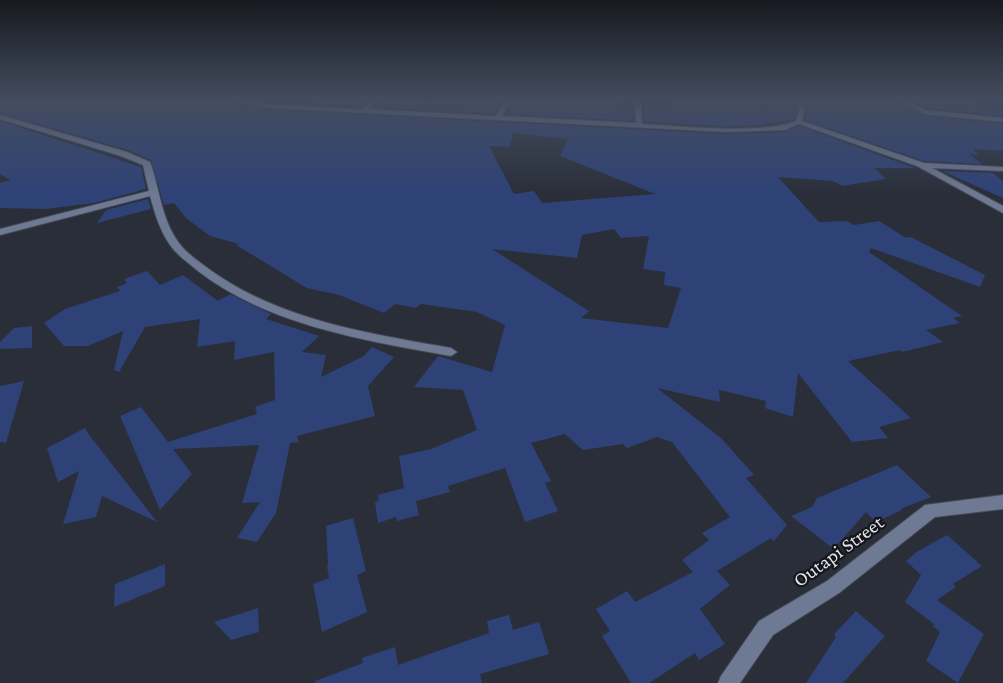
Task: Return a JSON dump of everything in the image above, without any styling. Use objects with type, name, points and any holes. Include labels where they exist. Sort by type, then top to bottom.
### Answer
[{"type":"street","points":[[46,131],[124,154],[147,164],[152,193],[175,246],[208,275],[234,290],[288,314],[380,339],[451,352]]},
{"type":"street","points":[[824,131],[921,165],[1003,210]]},
{"type":"street","points":[[921,165],[1003,169]]},
{"type":"street","points":[[0,232],[152,193]]},
{"type":"street","name":"Outapi Street","points":[[728,683],[766,628],[833,587],[931,510],[1003,502]]},
{"type":"building","points":[[0,131],[30,131],[141,167],[146,189],[94,203],[45,209],[0,208],[0,183],[10,180],[0,174]]},
{"type":"building","points":[[62,131],[666,131],[725,134],[812,131],[915,168],[874,168],[886,179],[842,186],[833,181],[778,177],[819,222],[847,221],[854,225],[879,221],[906,238],[911,237],[985,275],[980,287],[871,248],[869,252],[962,316],[953,318],[960,323],[926,330],[943,342],[848,361],[911,418],[879,427],[888,438],[852,442],[798,373],[793,417],[765,408],[766,401],[719,390],[720,402],[657,388],[721,438],[754,475],[746,478],[787,525],[774,541],[771,538],[717,571],[730,585],[700,609],[725,644],[699,660],[695,653],[649,683],[631,683],[602,636],[610,631],[596,609],[627,591],[635,602],[693,572],[682,560],[709,540],[702,533],[730,517],[672,442],[657,437],[627,448],[623,444],[583,450],[565,434],[531,443],[551,481],[545,483],[558,511],[525,522],[505,468],[448,486],[450,492],[416,501],[419,515],[397,521],[396,517],[378,523],[375,502],[379,501],[378,495],[404,488],[399,456],[431,449],[477,430],[463,390],[414,387],[438,356],[492,372],[505,325],[477,312],[421,304],[416,308],[395,304],[384,313],[339,295],[307,288],[236,245],[239,244],[210,236],[186,218],[174,203],[164,205],[151,160],[128,150]],"holes":[[[513,133],[568,139],[560,156],[655,194],[542,203],[534,191],[514,194],[489,146],[510,147]],[[614,229],[621,238],[649,236],[643,269],[665,272],[664,285],[681,288],[668,328],[581,318],[589,311],[492,249],[577,258],[582,235]]]},
{"type":"building","points":[[837,131],[1003,131],[1003,151],[973,149],[979,155],[969,154],[982,164],[924,161]]},
{"type":"building","points":[[942,171],[993,173],[1003,181],[1003,198]]},
{"type":"building","points":[[148,199],[151,209],[97,223],[106,210]]},
{"type":"building","points":[[147,271],[160,285],[183,275],[218,301],[230,294],[271,314],[266,319],[319,336],[302,352],[326,355],[321,377],[364,356],[372,347],[394,357],[368,386],[375,416],[297,436],[299,442],[290,443],[276,513],[257,542],[237,538],[260,502],[242,503],[259,445],[173,449],[192,474],[160,510],[120,416],[141,407],[168,442],[257,414],[255,407],[275,400],[274,352],[234,360],[235,341],[197,347],[200,319],[145,327],[119,372],[114,370],[123,331],[88,346],[64,346],[44,323],[65,309],[120,291],[117,287],[127,283],[124,279]]},
{"type":"building","points":[[32,326],[32,348],[0,349],[0,342],[14,328]]},
{"type":"building","points":[[24,381],[6,443],[0,442],[0,386]]},
{"type":"building","points":[[85,428],[157,522],[102,496],[96,517],[63,524],[79,471],[58,482],[47,448]]},
{"type":"building","points":[[897,465],[931,497],[900,509],[902,510],[876,522],[866,512],[839,543],[831,547],[791,516],[812,507],[817,498]]},
{"type":"building","points":[[353,518],[366,571],[357,575],[367,612],[322,632],[313,584],[329,578],[326,526]]},
{"type":"building","points":[[947,535],[982,566],[953,584],[956,587],[937,600],[984,634],[958,683],[926,661],[940,632],[933,626],[934,624],[905,602],[921,575],[906,561],[918,551]]},
{"type":"building","points":[[165,564],[165,586],[114,607],[115,584]]},
{"type":"building","points":[[258,608],[259,632],[231,640],[214,622]]},
{"type":"building","points":[[856,611],[885,636],[843,683],[806,683],[836,637],[834,634]]},
{"type":"building","points":[[509,615],[513,630],[539,622],[549,654],[480,674],[482,683],[315,683],[315,681],[363,663],[362,658],[395,647],[398,665],[489,633],[487,621]]}]
